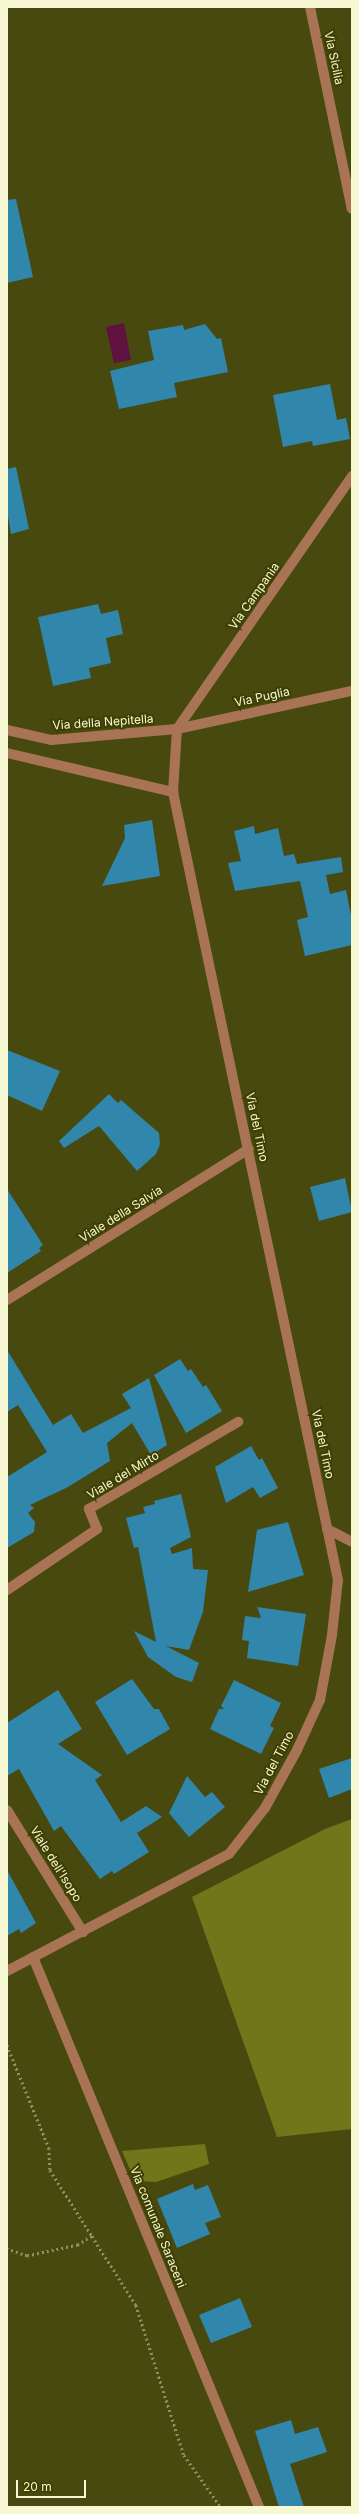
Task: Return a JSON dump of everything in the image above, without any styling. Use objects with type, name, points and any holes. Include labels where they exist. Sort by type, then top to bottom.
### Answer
[{"type":"street","name":"Via Sicilia","points":[[310,7],[352,209]]},
{"type":"street","name":"Via Campania","points":[[177,729],[352,476]]},
{"type":"street","name":"Via Puglia","points":[[177,729],[352,691]]},
{"type":"street","name":"Via della Nepitella","points":[[7,730],[51,740],[177,729]]},
{"type":"street","name":"Via del Timo","points":[[83,1932],[229,1854],[265,1808],[320,1700],[338,1580],[249,1149],[173,792],[177,729]]},
{"type":"street","points":[[7,753],[173,792]]},
{"type":"street","name":"Viale della Salvia","points":[[7,1300],[249,1149]]},
{"type":"street","name":"Viale del Mirto","points":[[7,1590],[97,1529],[89,1509],[238,1422]]},
{"type":"street","points":[[327,1529],[352,1542]]},
{"type":"street","name":"Viale dell'Isopo","points":[[7,1810],[83,1932]]},
{"type":"street","points":[[7,1971],[83,1932]]},
{"type":"street","name":"Via comunale Saraceni","points":[[33,1957],[259,2507]]},
{"type":"path","points":[[7,2045],[49,2148],[50,2170],[136,2305],[184,2456],[221,2507]]},
{"type":"path","points":[[7,2249],[27,2256],[78,2245],[92,2236]]},
{"type":"shaded area","points":[[124,323],[131,360],[114,363],[106,327]]},
{"type":"shaded area","points":[[352,1819],[352,2129],[277,2137],[192,1897],[325,1829]]},
{"type":"shaded area","points":[[205,2144],[209,2164],[156,2182],[135,2181],[122,2151]]},
{"type":"building","points":[[16,199],[33,277],[7,283],[7,200]]},
{"type":"building","points":[[205,324],[217,339],[221,338],[228,372],[174,383],[177,397],[119,409],[110,371],[154,360],[148,331],[183,325],[184,330]]},
{"type":"building","points":[[330,384],[337,420],[346,418],[350,439],[313,446],[312,441],[283,447],[273,395]]},
{"type":"building","points":[[16,467],[29,529],[11,534],[7,510],[7,469]]},
{"type":"building","points":[[98,604],[101,614],[118,610],[123,634],[106,638],[111,663],[89,668],[91,678],[53,686],[38,617]]},
{"type":"building","points":[[152,820],[160,876],[102,886],[125,838],[124,825]]},
{"type":"building","points":[[254,826],[255,834],[278,828],[284,856],[294,854],[297,864],[341,857],[343,872],[326,875],[330,894],[346,890],[352,921],[352,945],[305,956],[297,920],[308,917],[300,881],[235,891],[228,863],[241,861],[234,831]]},
{"type":"building","points":[[7,1050],[60,1071],[42,1111],[7,1095]]},
{"type":"building","points":[[109,1094],[118,1103],[121,1100],[159,1133],[160,1144],[156,1154],[137,1171],[99,1126],[64,1148],[59,1141]]},
{"type":"building","points":[[345,1178],[352,1212],[319,1221],[310,1187]]},
{"type":"building","points":[[7,1189],[43,1245],[39,1248],[41,1251],[7,1273]]},
{"type":"building","points":[[7,1350],[53,1425],[71,1414],[83,1433],[131,1408],[122,1394],[149,1378],[167,1445],[151,1455],[132,1423],[107,1443],[110,1461],[68,1487],[30,1505],[34,1508],[28,1513],[35,1522],[34,1532],[7,1548],[7,1477],[47,1452],[18,1405],[7,1412]]},
{"type":"building","points":[[180,1359],[188,1371],[191,1369],[203,1387],[206,1385],[222,1411],[186,1433],[154,1375]]},
{"type":"building","points":[[251,1446],[259,1460],[262,1458],[278,1488],[260,1498],[253,1487],[226,1503],[215,1467]]},
{"type":"building","points":[[181,1494],[191,1537],[170,1548],[172,1554],[192,1548],[193,1569],[208,1570],[203,1612],[189,1650],[166,1646],[199,1663],[192,1682],[176,1677],[148,1657],[134,1631],[156,1642],[138,1547],[134,1548],[126,1518],[145,1513],[143,1507],[155,1504],[154,1501]]},
{"type":"building","points":[[288,1522],[304,1575],[248,1592],[257,1530]]},
{"type":"building","points":[[257,1607],[306,1614],[298,1666],[247,1658],[249,1641],[242,1640],[245,1616],[261,1618]]},
{"type":"building","points":[[132,1679],[154,1709],[159,1709],[170,1729],[127,1755],[95,1702]]},
{"type":"building","points":[[234,1680],[281,1703],[270,1726],[274,1728],[261,1754],[210,1729],[219,1709],[224,1709],[221,1706]]},
{"type":"building","points":[[58,1690],[82,1729],[58,1744],[102,1775],[95,1780],[121,1822],[146,1806],[162,1817],[137,1833],[149,1852],[114,1874],[112,1871],[100,1879],[61,1826],[54,1831],[19,1769],[7,1776],[7,1723]]},
{"type":"building","points":[[352,1758],[352,1789],[329,1798],[319,1769]]},
{"type":"building","points":[[187,1776],[205,1797],[212,1792],[225,1807],[189,1837],[169,1813]]},
{"type":"building","points":[[7,1870],[36,1923],[21,1933],[19,1929],[7,1936]]},
{"type":"building","points":[[193,2184],[195,2190],[208,2185],[221,2217],[205,2223],[210,2234],[177,2248],[157,2199]]},
{"type":"building","points":[[240,2298],[252,2327],[211,2343],[199,2315]]},
{"type":"building","points":[[291,2420],[295,2434],[318,2427],[327,2452],[290,2464],[304,2507],[279,2507],[255,2431]]}]
